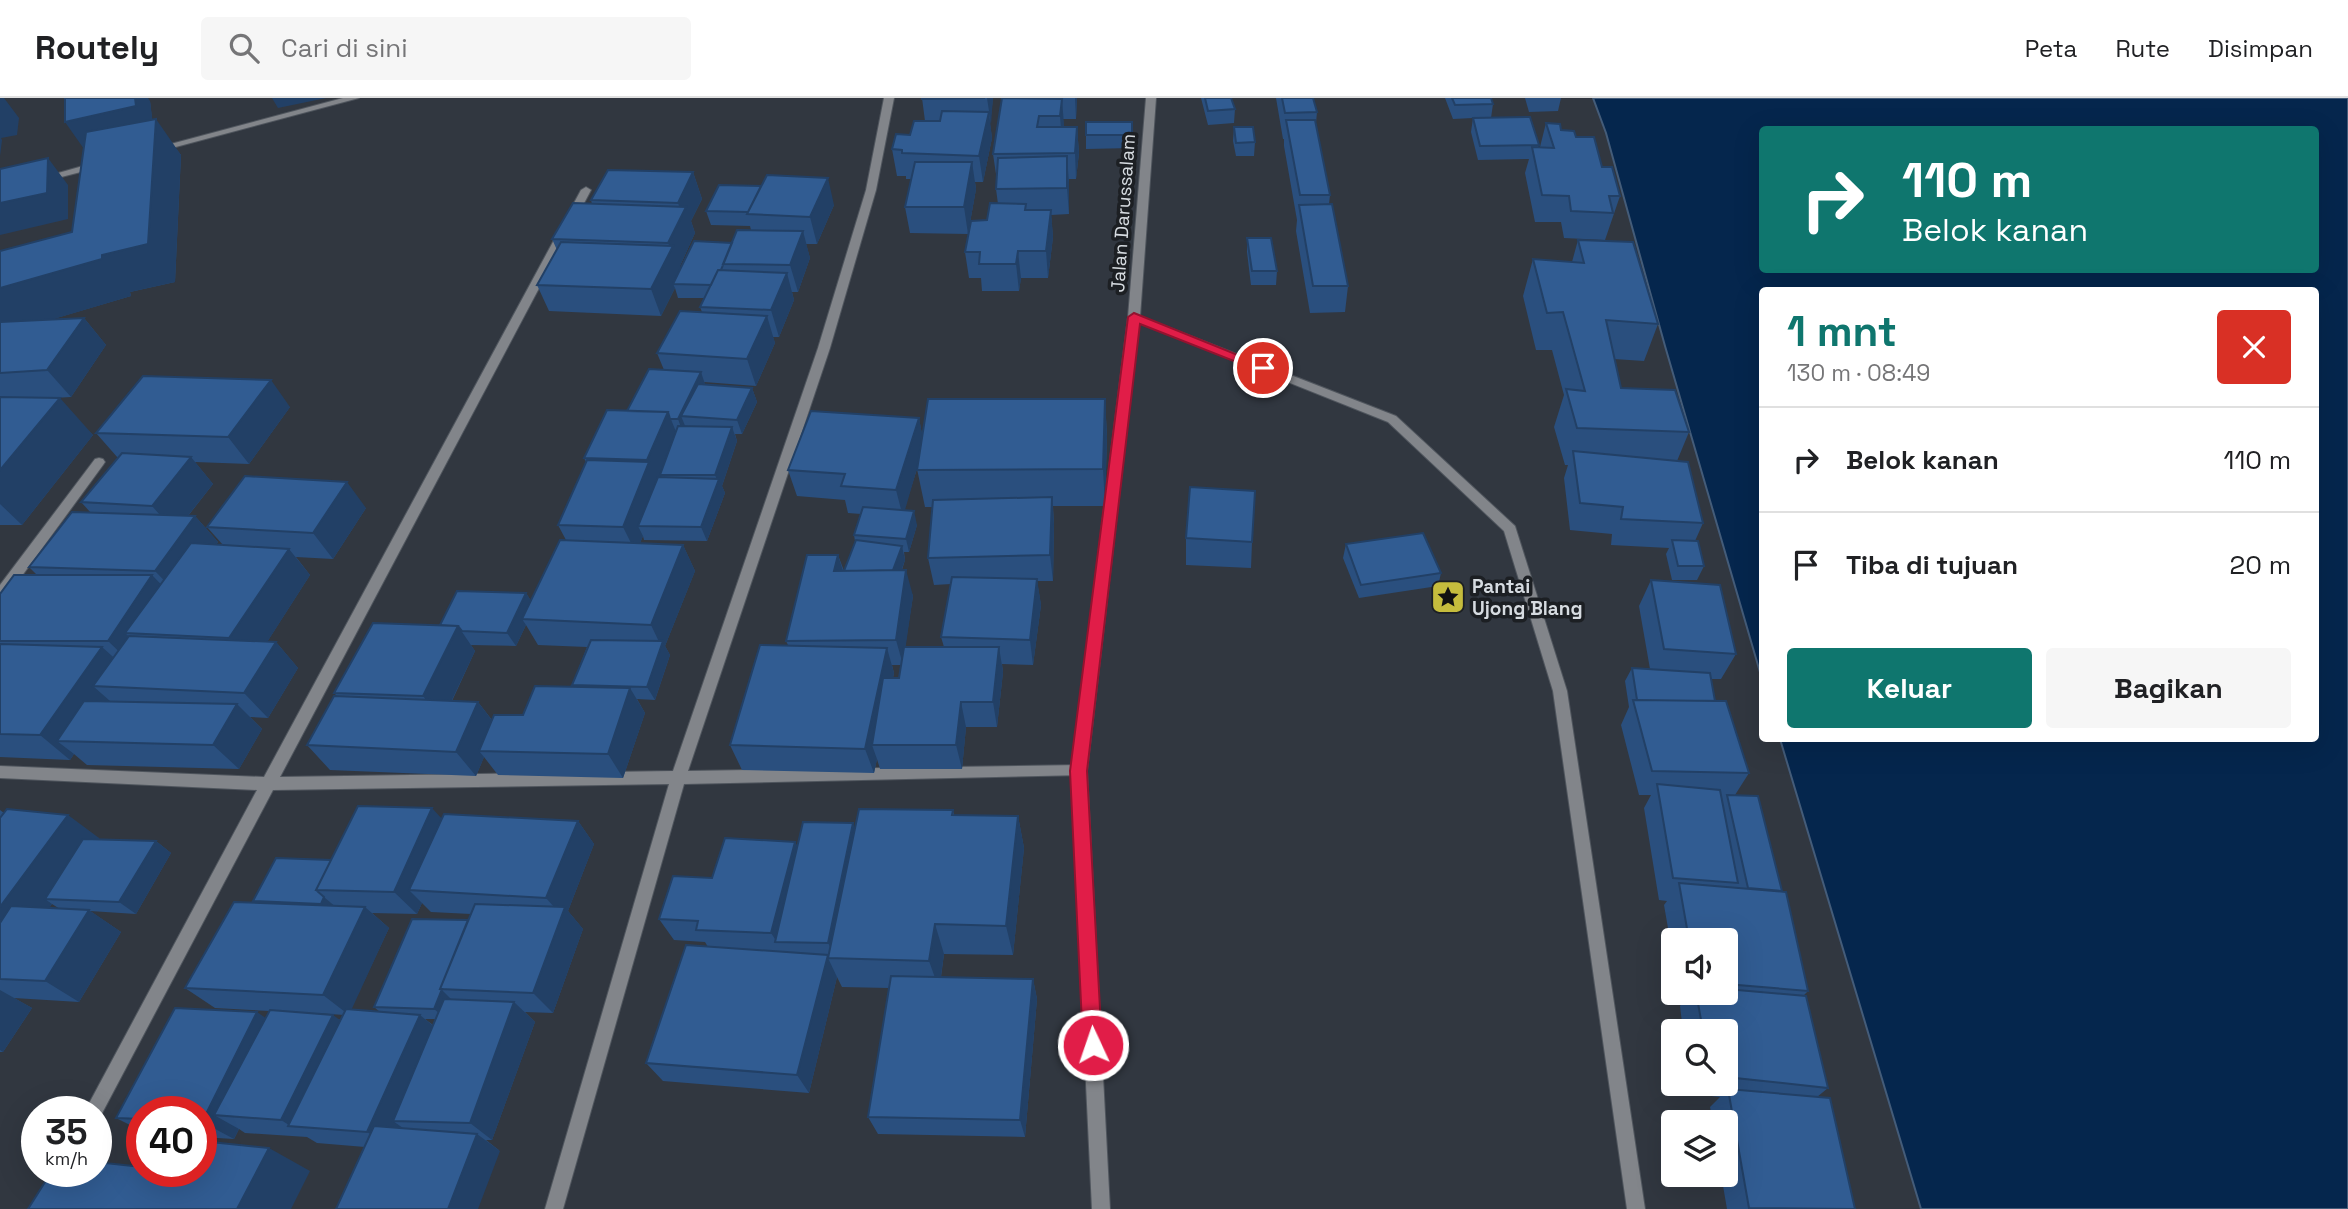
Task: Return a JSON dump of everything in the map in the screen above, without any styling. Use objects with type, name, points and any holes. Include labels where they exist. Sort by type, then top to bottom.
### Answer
[{"type":"street","points":[[144,153],[354,98]]},
{"type":"street","points":[[554,1209],[678,779],[824,348],[872,190],[889,98]]},
{"type":"street","name":"Jalan Darussalam","points":[[1101,1209],[1079,771],[1134,317],[1151,98]]},
{"type":"street","points":[[26,183],[105,163]]},
{"type":"street","points":[[102,1096],[586,190]]},
{"type":"street","points":[[1134,317],[1392,419],[1510,529],[1560,691],[1636,1209]]},
{"type":"street","points":[[0,595],[99,462]]},
{"type":"street","points":[[0,772],[267,784],[1079,771]]},
{"type":"water","points":[[1593,98],[2348,98],[2348,1209],[1921,1209],[1781,742],[2319,742],[2319,287],[1759,287],[1759,669],[1606,133]]},
{"type":"building","points":[[65,98],[135,98],[136,106],[65,122]]},
{"type":"building","points":[[922,98],[985,98],[922,99]]},
{"type":"building","points":[[1002,98],[1062,99],[1060,116],[1039,116],[1037,127],[1077,127],[1075,153],[993,154]]},
{"type":"building","points":[[1205,98],[1231,98],[1235,109],[1208,111]]},
{"type":"building","points":[[1282,98],[1313,98],[1317,112],[1285,113]]},
{"type":"building","points":[[1452,98],[1491,98],[1493,104],[1455,105]]},
{"type":"building","points":[[942,111],[989,112],[979,156],[902,153],[902,150],[892,149],[896,134],[910,135],[914,121],[940,121]]},
{"type":"building","points":[[1530,117],[1539,145],[1480,146],[1473,118]]},
{"type":"building","points":[[156,119],[148,244],[102,255],[102,259],[0,288],[0,251],[72,232],[86,132]]},
{"type":"building","points":[[1286,120],[1315,120],[1330,195],[1300,195]]},
{"type":"building","points":[[1086,122],[1132,122],[1132,135],[1086,135]]},
{"type":"building","points":[[1546,123],[1560,124],[1561,130],[1574,131],[1576,137],[1594,137],[1602,167],[1612,167],[1620,196],[1609,196],[1613,213],[1571,211],[1569,196],[1542,195],[1532,147],[1554,148]]},
{"type":"building","points":[[1234,127],[1253,127],[1255,142],[1236,143]]},
{"type":"building","points":[[1067,156],[1067,188],[996,189],[998,158]]},
{"type":"building","points":[[48,158],[47,193],[0,203],[0,169]]},
{"type":"building","points":[[915,162],[972,162],[964,207],[905,207]]},
{"type":"building","points":[[608,170],[693,172],[678,203],[591,200]]},
{"type":"building","points":[[767,175],[828,178],[810,217],[747,214]]},
{"type":"building","points":[[719,185],[761,186],[748,212],[706,211]]},
{"type":"building","points":[[573,203],[686,207],[668,243],[552,239]]},
{"type":"building","points":[[990,203],[1026,204],[1025,210],[1051,210],[1046,251],[1018,251],[1016,264],[979,264],[980,252],[965,252],[971,221],[987,220]]},
{"type":"building","points":[[1332,204],[1348,286],[1313,286],[1299,205]]},
{"type":"building","points":[[737,230],[803,231],[790,265],[723,264]]},
{"type":"building","points":[[1247,238],[1271,238],[1277,271],[1252,271]]},
{"type":"building","points":[[1578,240],[1633,242],[1658,324],[1606,320],[1621,388],[1675,390],[1689,432],[1577,428],[1566,389],[1585,391],[1563,312],[1547,313],[1533,259],[1584,263]]},
{"type":"building","points":[[694,241],[732,243],[721,270],[718,270],[711,285],[673,284]]},
{"type":"building","points":[[561,242],[673,246],[651,289],[537,285]]},
{"type":"building","points":[[718,270],[787,273],[771,310],[700,307]]},
{"type":"building","points":[[680,311],[767,316],[747,359],[657,353]]},
{"type":"building","points":[[84,318],[47,370],[0,373],[0,322]]},
{"type":"building","points":[[649,369],[701,372],[678,419],[670,419],[668,412],[627,411]]},
{"type":"building","points":[[143,376],[271,380],[228,437],[96,433]]},
{"type":"building","points":[[698,384],[752,388],[737,420],[681,416]]},
{"type":"building","points":[[0,397],[60,398],[0,470]]},
{"type":"building","points":[[928,399],[1105,399],[1103,469],[917,470]]},
{"type":"building","points":[[607,410],[668,412],[647,460],[584,458]]},
{"type":"building","points":[[811,411],[919,418],[896,490],[841,486],[845,474],[788,470]]},
{"type":"building","points":[[678,426],[732,427],[715,475],[660,475]]},
{"type":"building","points":[[1573,451],[1688,462],[1703,523],[1621,519],[1623,507],[1580,503]]},
{"type":"building","points":[[122,453],[191,457],[152,506],[81,502]]},
{"type":"building","points":[[587,460],[649,462],[623,527],[558,525]]},
{"type":"building","points":[[245,476],[347,482],[313,533],[207,527]]},
{"type":"building","points":[[658,477],[719,479],[701,527],[638,526]]},
{"type":"building","points":[[1190,487],[1255,491],[1252,542],[1186,538]]},
{"type":"building","points":[[1052,497],[1050,555],[928,558],[933,500]]},
{"type":"building","points":[[863,507],[914,511],[906,539],[854,535]]},
{"type":"building","points":[[72,512],[195,516],[155,571],[29,567]]},
{"type":"building","points":[[1423,533],[1441,573],[1361,585],[1346,544]]},
{"type":"building","points":[[560,540],[683,545],[651,625],[522,619]]},
{"type":"building","points":[[856,540],[902,546],[893,570],[844,571]]},
{"type":"building","points":[[1672,540],[1698,541],[1704,566],[1678,566]]},
{"type":"building","points":[[191,543],[289,549],[229,638],[125,633]]},
{"type":"building","points":[[807,555],[838,555],[834,571],[906,570],[896,640],[786,641]]},
{"type":"building","points":[[14,575],[152,575],[108,641],[0,641],[0,594]]},
{"type":"building","points":[[952,577],[1037,579],[1030,640],[941,637]]},
{"type":"building","points":[[1651,580],[1720,585],[1736,654],[1664,649]]},
{"type":"building","points":[[457,591],[526,593],[507,633],[462,631],[458,626],[440,625]]},
{"type":"building","points":[[373,623],[458,626],[423,696],[334,693]]},
{"type":"building","points":[[129,636],[276,642],[244,693],[93,686]]},
{"type":"building","points":[[591,640],[663,641],[647,687],[572,685]]},
{"type":"building","points":[[0,644],[102,647],[40,735],[0,734]]},
{"type":"building","points":[[760,645],[887,648],[865,749],[730,745]]},
{"type":"building","points":[[904,647],[999,647],[993,702],[961,702],[956,745],[872,745],[883,678],[899,678]]},
{"type":"building","points":[[1632,668],[1710,673],[1715,701],[1637,700]]},
{"type":"building","points":[[535,686],[630,688],[608,754],[479,751],[494,715],[523,715]]},
{"type":"building","points":[[334,696],[478,702],[456,752],[307,745]]},
{"type":"building","points":[[1633,700],[1726,701],[1749,773],[1652,771]]},
{"type":"building","points":[[84,701],[237,704],[213,745],[57,741]]},
{"type":"building","points":[[1657,784],[1720,790],[1738,883],[1673,878]]},
{"type":"building","points":[[1727,795],[1758,796],[1782,891],[1748,888]]},
{"type":"building","points":[[358,806],[432,808],[394,892],[316,890]]},
{"type":"building","points":[[7,809],[68,815],[0,907],[0,818]]},
{"type":"building","points":[[859,809],[953,810],[952,815],[1018,816],[1006,926],[935,924],[929,961],[828,958]]},
{"type":"building","points":[[444,814],[578,821],[546,898],[409,890]]},
{"type":"building","points":[[803,822],[853,823],[828,943],[775,942]]},
{"type":"building","points":[[725,838],[795,842],[771,933],[696,930],[698,921],[659,919],[673,876],[712,878]]},
{"type":"building","points":[[83,839],[156,841],[119,902],[45,899]]},
{"type":"building","points":[[276,858],[331,860],[316,890],[324,897],[321,904],[253,901]]},
{"type":"building","points":[[1679,883],[1786,892],[1808,991],[1738,985],[1738,928],[1687,928]]},
{"type":"building","points":[[234,902],[365,907],[323,995],[185,988]]},
{"type":"building","points":[[475,904],[565,907],[533,993],[440,989]]},
{"type":"building","points":[[11,906],[89,910],[45,981],[0,979],[0,923]]},
{"type":"building","points":[[412,919],[468,920],[434,1009],[374,1007]]},
{"type":"building","points":[[686,945],[828,955],[797,1075],[646,1063]]},
{"type":"building","points":[[891,976],[1033,979],[1020,1120],[868,1117]]},
{"type":"building","points":[[1738,990],[1806,996],[1828,1088],[1738,1078],[1738,1019],[1701,1019],[1698,1005],[1738,1005]]},
{"type":"building","points":[[444,999],[514,1002],[470,1123],[393,1121]]},
{"type":"building","points":[[175,1008],[257,1012],[215,1096],[128,1096]]},
{"type":"building","points":[[346,1009],[420,1015],[367,1132],[288,1126]]},
{"type":"building","points":[[270,1010],[333,1015],[281,1120],[217,1115],[217,1109]]},
{"type":"building","points":[[1738,1090],[1830,1098],[1855,1209],[1749,1208],[1738,1146],[1738,1110],[1732,1110],[1729,1096],[1738,1096]]},
{"type":"building","points":[[126,1099],[126,1118],[116,1118]]},
{"type":"building","points":[[374,1126],[477,1134],[448,1209],[336,1209]]},
{"type":"building","points":[[217,1143],[269,1148],[237,1209],[28,1209],[42,1187],[112,1187],[112,1164],[126,1165],[126,1187],[217,1187]]},
{"type":"place","name":"Pantai Ujong Blang","points":[[1448,597]]},
{"type":"route","points":[[1093,1045],[1079,771],[1134,317],[1263,368]]}]
